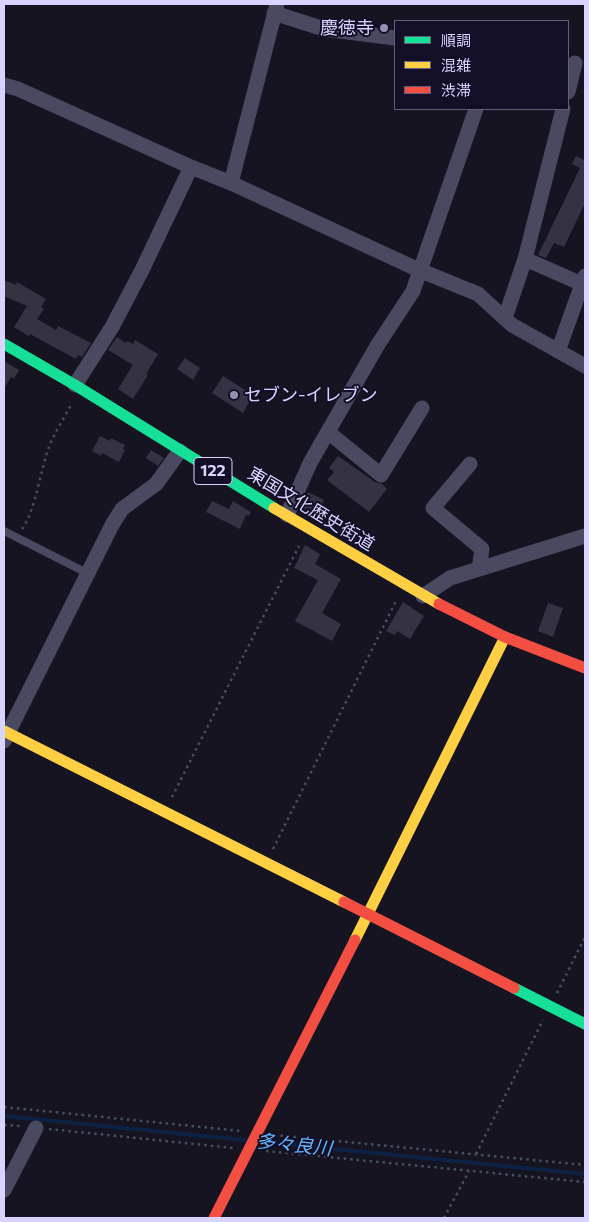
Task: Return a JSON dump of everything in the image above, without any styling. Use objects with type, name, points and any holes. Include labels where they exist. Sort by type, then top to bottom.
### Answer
[{"type":"main road","name":"東国文化歴史街道","points":[[4,344],[77,386],[307,529],[423,596],[505,637],[585,668]]},
{"type":"main road","points":[[214,1218],[259,1133],[505,637]]},
{"type":"main road","points":[[5,735],[165,811],[266,864],[585,1024]]},
{"type":"street","points":[[231,183],[276,8],[324,29],[394,38]]},
{"type":"street","points":[[569,88],[576,64]]},
{"type":"street","points":[[4,85],[18,89],[191,167],[231,183],[420,270],[478,294],[512,325],[585,366]]},
{"type":"street","points":[[287,515],[310,463],[377,346],[413,291],[476,110]]},
{"type":"street","points":[[505,318],[525,259],[563,110]]},
{"type":"street","points":[[77,386],[142,270],[191,167]]},
{"type":"street","points":[[525,259],[584,280],[558,351]]},
{"type":"street","points":[[328,432],[380,475],[422,408]]},
{"type":"street","points":[[5,735],[112,525],[122,509],[156,484],[180,450]]},
{"type":"street","points":[[470,464],[433,508],[482,548],[479,568]]},
{"type":"street","points":[[423,596],[450,578],[585,536]]},
{"type":"street","points":[[4,1190],[36,1128]]},
{"type":"lane","points":[[4,531],[87,572]]},
{"type":"path","points":[[16,536],[25,525],[50,446],[77,386]]},
{"type":"path","points":[[165,811],[307,529]]},
{"type":"path","points":[[266,864],[404,585]]},
{"type":"path","points":[[476,1154],[585,936]]},
{"type":"path","points":[[4,1107],[585,1165]]},
{"type":"path","points":[[4,1124],[585,1182]]},
{"type":"path","points":[[444,1218],[468,1171]]},
{"type":"water","name":"多々良川","points":[[4,1114],[585,1172],[585,1176],[4,1118]]},
{"type":"building","points":[[576,156],[584,160],[585,158],[585,203],[564,247],[554,243],[546,258],[538,255],[580,168],[572,164]]},
{"type":"building","points":[[4,280],[16,285],[17,282],[46,299],[41,307],[44,309],[37,319],[56,330],[58,326],[91,343],[82,357],[78,355],[76,359],[14,327],[27,306],[4,296]]},
{"type":"building","points":[[117,337],[126,343],[127,341],[133,344],[135,340],[158,354],[133,399],[118,389],[133,365],[108,350]]},
{"type":"building","points":[[185,358],[200,368],[193,380],[177,369]]},
{"type":"building","points":[[4,361],[19,370],[14,379],[11,377],[4,389]]},
{"type":"building","points":[[223,376],[253,395],[243,413],[212,393]]},
{"type":"building","points":[[100,436],[110,441],[111,438],[125,445],[123,449],[125,450],[119,462],[102,453],[101,456],[92,451]]},
{"type":"building","points":[[151,450],[164,458],[158,466],[146,458]]},
{"type":"building","points":[[338,456],[387,489],[369,512],[327,480],[334,472],[329,468]]},
{"type":"building","points":[[308,492],[324,500],[316,515],[301,507]]},
{"type":"building","points":[[212,501],[229,509],[233,501],[251,512],[249,516],[246,515],[240,529],[206,512]]},
{"type":"building","points":[[305,545],[320,554],[315,564],[341,579],[322,613],[341,624],[332,641],[295,621],[318,580],[294,568]]},
{"type":"building","points":[[403,602],[424,616],[410,639],[397,631],[395,635],[386,631]]},
{"type":"building","points":[[548,603],[563,608],[553,637],[538,631]]},
{"type":"traffic: fast","points":[[4,344],[75,385],[274,508]]},
{"type":"traffic: fast","points":[[514,988],[585,1024]]},
{"type":"traffic: slow","points":[[274,508],[439,604]]},
{"type":"traffic: slow","points":[[355,940],[505,637]]},
{"type":"traffic: slow","points":[[4,731],[344,902]]},
{"type":"traffic: jam","points":[[439,604],[505,637],[585,668]]},
{"type":"traffic: jam","points":[[344,902],[514,988]]},
{"type":"traffic: jam","points":[[214,1218],[355,940]]},
{"type":"place","name":"慶徳寺","points":[[384,28]]},
{"type":"place","name":"セブン-イレブン","points":[[234,395]]}]
